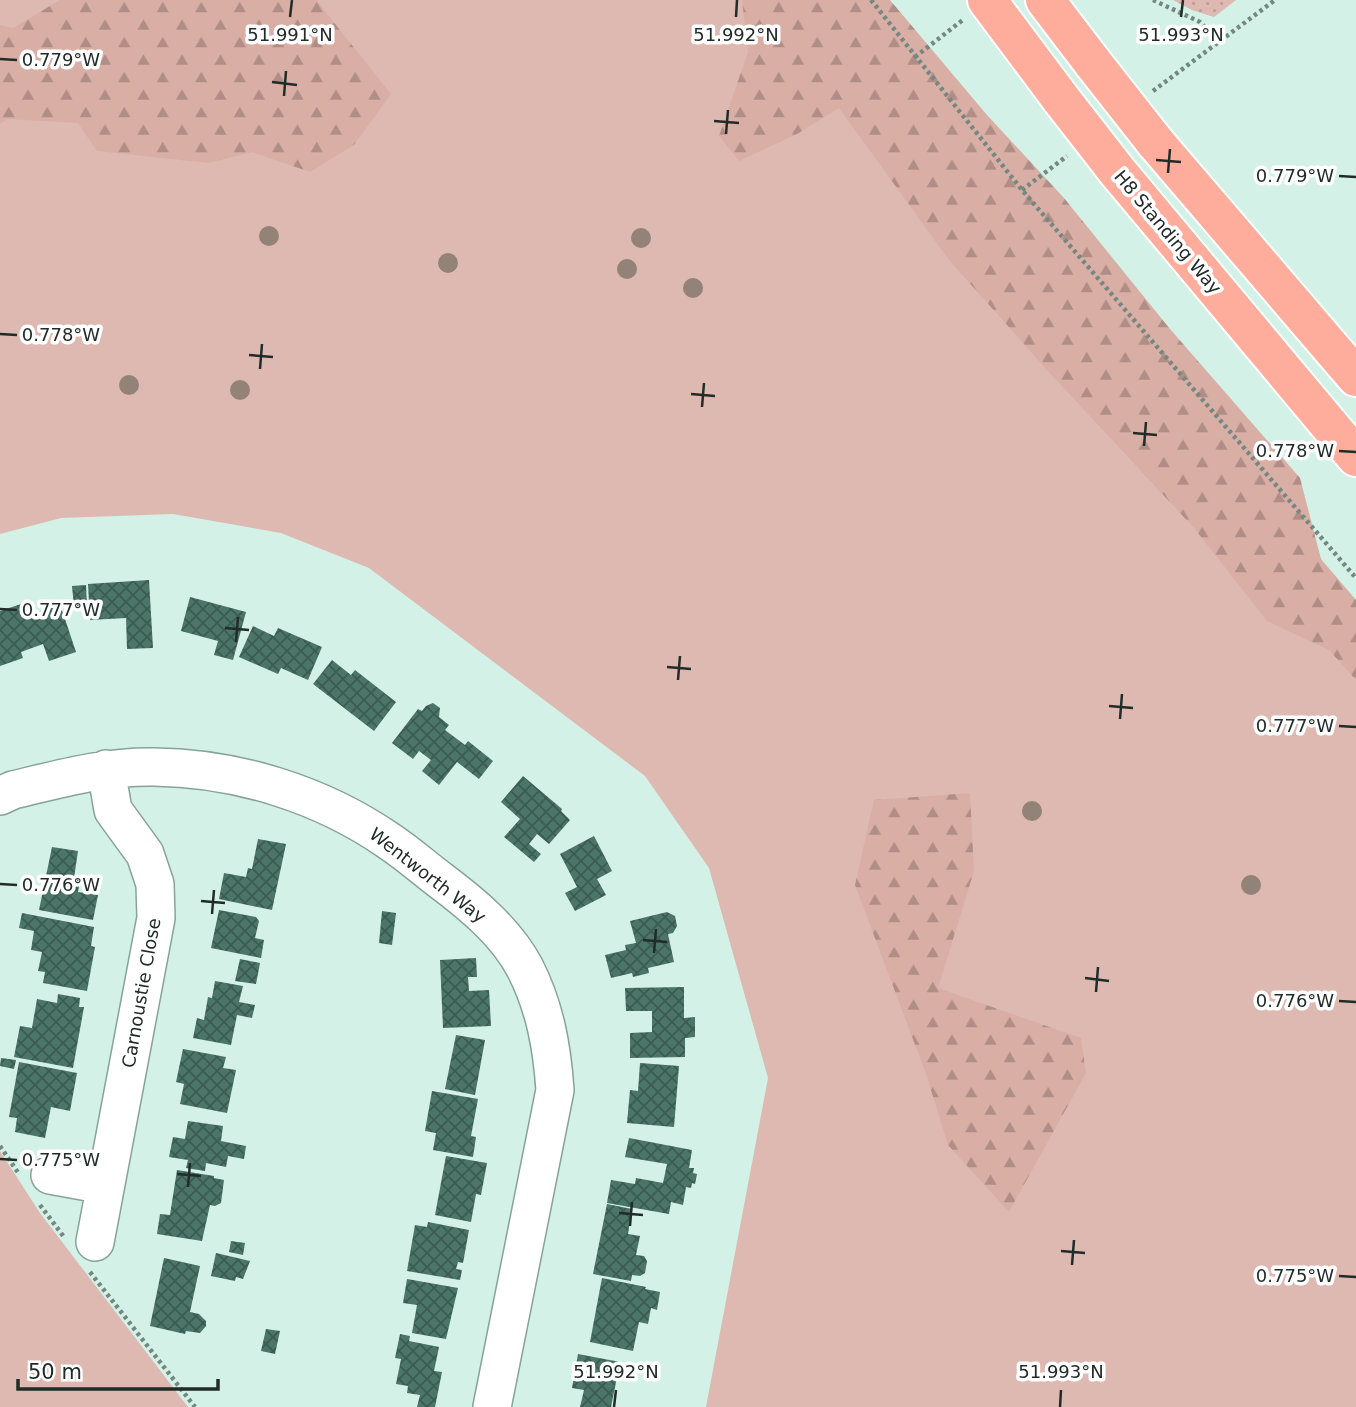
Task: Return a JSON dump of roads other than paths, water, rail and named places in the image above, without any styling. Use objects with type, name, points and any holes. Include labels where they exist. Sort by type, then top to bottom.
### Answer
[{"type":"highway","points":[[1045,0],[1155,142],[1356,376]]},
{"type":"highway","name":"H8 Standing Way","points":[[976,10],[1061,99],[1117,171],[1356,457]]},
{"type":"street","name":"Wentworth Way","points":[[0,796],[13,790],[106,769],[154,767],[257,780],[301,795],[347,816],[389,841],[465,900],[496,928],[524,965],[542,1006],[552,1048],[555,1090],[492,1407]]},
{"type":"street","name":"Carnoustie Close","points":[[81,1248],[105,1185],[156,918],[155,884],[145,854],[113,810],[106,769]]},
{"type":"street","points":[[36,1184],[105,1185]]}]
